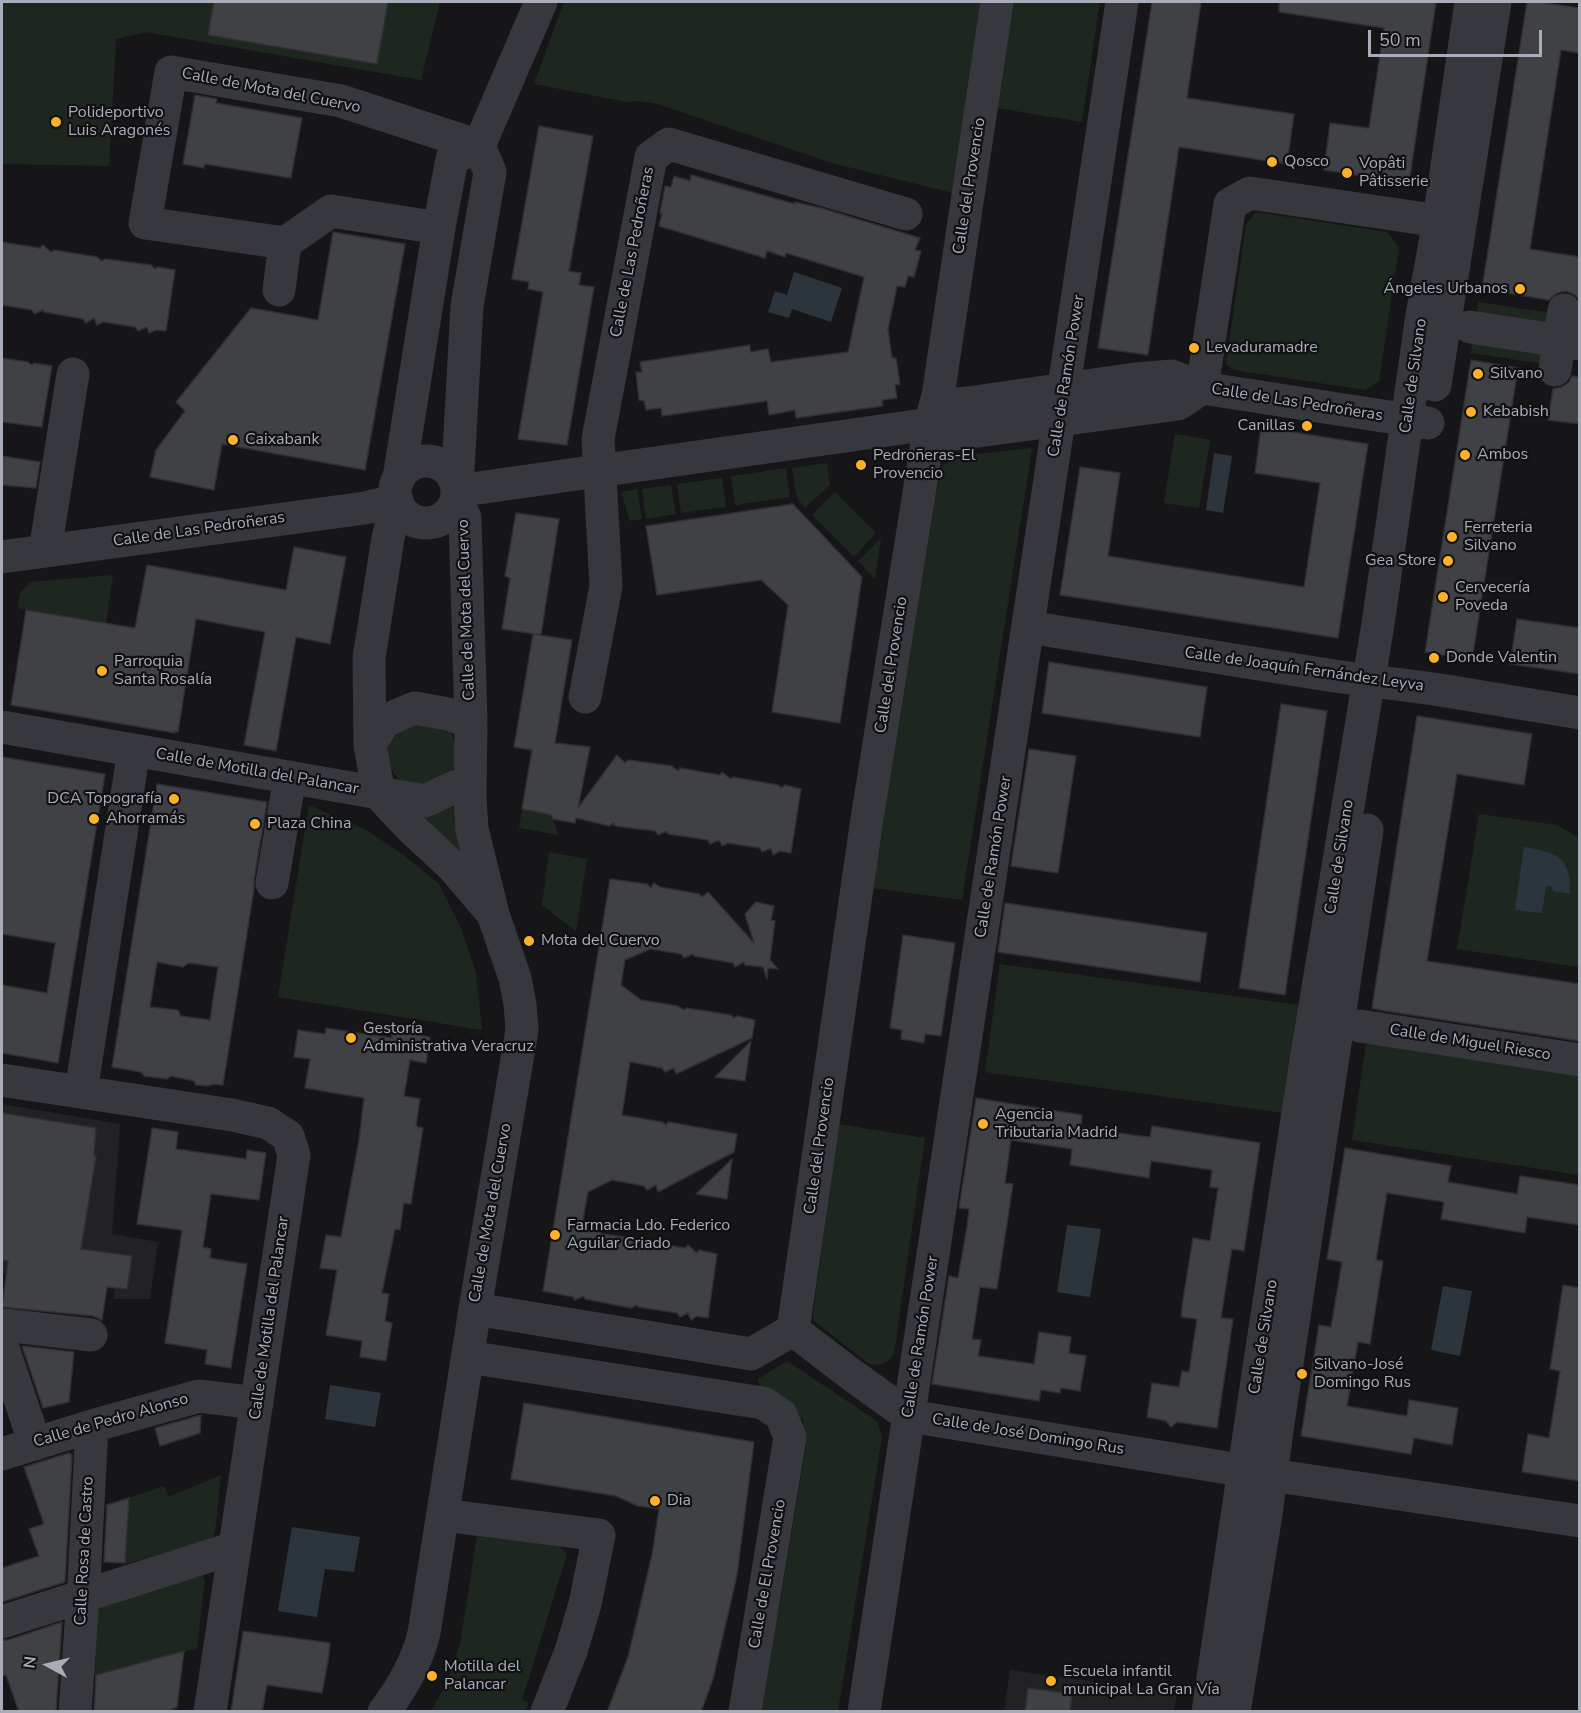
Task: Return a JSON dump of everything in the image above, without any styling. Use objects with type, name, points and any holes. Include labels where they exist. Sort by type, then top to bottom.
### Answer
[{"type":"street","points":[[471,782],[454,787],[425,801],[380,794],[370,745],[369,658],[388,538],[398,494],[405,470],[422,462],[441,465],[454,479],[457,493],[448,515],[432,523],[415,522],[407,517],[401,511],[398,494],[439,228],[452,159],[479,146],[541,2]]},
{"type":"street","name":"Calle del Provencio","points":[[793,1330],[867,819],[930,424],[938,396],[998,2]]},
{"type":"street","name":"Calle de Ramón Power","points":[[864,1712],[1122,2]]},
{"type":"street","name":"Calle de Silvano","points":[[1418,421],[1422,315],[1439,221],[1471,2]]},
{"type":"street","name":"Calle de Silvano","points":[[1234,1712],[1258,1472],[1307,1055],[1379,682],[1418,421],[1452,283],[1495,2]]},
{"type":"street","name":"Calle de Mota del Cuervo","points":[[285,243],[145,223],[171,72],[341,101],[479,146],[490,172],[467,306],[457,493],[465,518],[472,829],[493,914],[515,978],[522,1030],[475,1309],[428,1613],[421,1646],[399,1692],[384,1712]]},
{"type":"street","name":"Calle de Las Pedroñeras","points":[[585,697],[606,586],[598,439],[651,157],[669,144],[906,214]]},
{"type":"street","points":[[1202,388],[1230,204],[1250,193],[1439,221]]},
{"type":"street","points":[[279,290],[285,243],[331,211],[439,228]]},
{"type":"street","points":[[1470,327],[1564,341]]},
{"type":"street","points":[[45,551],[73,374]]},
{"type":"street","name":"Calle de Las Pedroñeras","points":[[457,493],[930,424],[943,433],[956,434],[1062,404],[1178,404],[1202,388],[1418,421]]},
{"type":"street","name":"Calle de Las Pedroñeras","points":[[2,557],[365,508],[398,494]]},
{"type":"street","name":"Calle de Joaquín Fernández Leyva","points":[[1028,627],[1580,713]]},
{"type":"street","name":"Calle de Mota del Cuervo","points":[[370,745],[384,721],[415,708],[448,714],[471,722]]},
{"type":"street","name":"Calle de Motilla del Palancar","points":[[2,727],[380,794]]},
{"type":"street","name":"Calle de Motilla del Palancar","points":[[81,1092],[134,750]]},
{"type":"street","points":[[272,883],[290,777]]},
{"type":"street","name":"Calle de Mota del Cuervo","points":[[380,794],[410,827],[453,867],[493,914]]},
{"type":"street","name":"Calle de Miguel Riesco","points":[[1360,1026],[1580,1060]]},
{"type":"street","name":"Calle de Motilla del Palancar","points":[[2,1080],[241,1117],[268,1123],[288,1136],[294,1155],[210,1712]]},
{"type":"street","points":[[475,1309],[751,1354],[793,1330]]},
{"type":"street","points":[[34,1444],[2,1345],[4,1325],[91,1335]]},
{"type":"street","name":"Calle de José Domingo Rus","points":[[793,1330],[909,1416],[1580,1521]]},
{"type":"street","name":"Calle de El Provencio","points":[[468,1357],[763,1403],[780,1415],[790,1437],[745,1712]]},
{"type":"street","name":"Calle de Pedro Alonso","points":[[2,1454],[199,1396],[257,1403]]},
{"type":"street","name":"Calle Rosa de Castro","points":[[75,1712],[92,1426]]},
{"type":"street","name":"Calle de Silvano","points":[[1208,1712],[1258,1472]]},
{"type":"street","points":[[443,1515],[599,1535],[585,1604],[572,1651],[547,1712]]},
{"type":"street","points":[[2,1622],[234,1548]]},
{"type":"shaded area","name":"Polideportivo Luis Aragonés","points":[[2,2],[440,2],[421,80],[146,32],[116,39],[109,166],[2,164]]},
{"type":"shaded area","points":[[564,2],[982,2],[953,193],[832,163],[658,104],[627,102],[534,84]]},
{"type":"shaded area","points":[[1013,2],[1100,2],[1082,122],[997,108]]},
{"type":"shaded area","points":[[1256,212],[1387,232],[1399,247],[1379,381],[1365,390],[1234,370],[1226,364],[1246,224]]},
{"type":"shaded area","points":[[794,272],[842,288],[831,322],[792,309],[789,318],[768,312],[775,291],[787,295]]},
{"type":"shaded area","points":[[1478,302],[1558,314],[1556,332],[1476,320]]},
{"type":"shaded area","points":[[1473,336],[1553,349],[1551,365],[1471,353]]},
{"type":"shaded area","points":[[1175,434],[1210,440],[1199,508],[1164,503]]},
{"type":"shaded area","points":[[1032,448],[962,900],[873,888],[935,482],[944,465],[958,456]]},
{"type":"shaded area","points":[[1214,453],[1232,456],[1223,513],[1206,510]]},
{"type":"shaded area","points":[[827,463],[830,485],[805,508],[797,498],[792,468]]},
{"type":"shaded area","points":[[786,468],[790,497],[735,505],[731,476]]},
{"type":"shaded area","points":[[722,478],[726,507],[681,513],[677,484]]},
{"type":"shaded area","points":[[671,485],[676,514],[646,519],[642,489]]},
{"type":"shaded area","points":[[637,489],[642,519],[630,521],[621,492]]},
{"type":"shaded area","points":[[835,492],[876,533],[854,557],[812,515]]},
{"type":"shaded area","points":[[881,538],[875,579],[858,561]]},
{"type":"shaded area","points":[[113,575],[106,623],[18,608],[20,593],[30,582]]},
{"type":"shaded area","points":[[407,722],[450,731],[456,752],[455,763],[448,775],[435,786],[405,783],[391,768],[388,756],[389,744],[394,735]]},
{"type":"shaded area","points":[[309,805],[366,830],[405,856],[439,884],[460,926],[476,972],[482,1030],[278,997]]},
{"type":"shaded area","points":[[456,806],[470,867],[410,812],[439,812]]},
{"type":"shaded area","points":[[522,809],[551,815],[559,835],[519,828]]},
{"type":"shaded area","points":[[1479,814],[1557,825],[1579,838],[1579,967],[1457,949]]},
{"type":"shaded area","points":[[1524,847],[1553,854],[1560,858],[1568,871],[1570,894],[1553,891],[1552,887],[1546,886],[1542,913],[1515,910]]},
{"type":"shaded area","points":[[549,852],[587,859],[576,931],[542,905]]},
{"type":"shaded area","points":[[1000,964],[1299,1005],[1284,1113],[985,1072]]},
{"type":"shaded area","points":[[1367,1037],[1579,1069],[1579,1175],[1352,1140]]},
{"type":"shaded area","points":[[2,1104],[120,1124],[112,1234],[158,1242],[150,1299],[114,1299],[115,1288],[2,1273]]},
{"type":"shaded area","points":[[838,1124],[925,1138],[894,1353],[889,1360],[877,1365],[869,1364],[814,1321],[813,1315]]},
{"type":"shaded area","points":[[1067,1225],[1101,1229],[1090,1297],[1057,1292]]},
{"type":"shaded area","points":[[1443,1286],[1472,1291],[1460,1356],[1431,1350]]},
{"type":"shaded area","points":[[787,1361],[877,1421],[882,1437],[838,1711],[762,1711],[806,1445],[803,1419],[781,1400],[761,1392],[758,1379]]},
{"type":"shaded area","points":[[330,1385],[381,1393],[375,1427],[325,1419]]},
{"type":"shaded area","points":[[221,1475],[213,1537],[201,1543],[125,1564],[129,1498],[164,1486],[169,1497]]},
{"type":"shaded area","points":[[292,1527],[360,1537],[354,1572],[325,1569],[317,1617],[278,1611]]},
{"type":"shaded area","points":[[477,1536],[558,1546],[567,1554],[522,1700],[529,1703],[525,1711],[431,1712],[447,1681],[460,1644]]},
{"type":"shaded area","points":[[202,1574],[205,1580],[197,1648],[88,1677],[95,1606]]},
{"type":"shaded area","name":"Escuela infantil municipal La Gran Vía","points":[[1010,1670],[1177,1693],[1174,1711],[1004,1712]]},
{"type":"building","points":[[214,2],[388,2],[377,64],[208,35]]},
{"type":"building","points":[[1152,2],[1201,2],[1187,98],[1294,114],[1287,164],[1179,147],[1148,355],[1098,348]]},
{"type":"building","points":[[1279,2],[1436,2],[1409,183],[1324,170],[1330,123],[1369,128],[1384,28],[1279,12]]},
{"type":"building","points":[[1527,2],[1580,8],[1580,53],[1561,50],[1530,249],[1580,257],[1580,300],[1566,291],[1557,293],[1549,300],[1482,289]]},
{"type":"building","points":[[195,95],[217,99],[216,103],[302,118],[291,178],[205,164],[204,168],[183,164]]},
{"type":"building","points":[[539,126],[593,136],[569,271],[581,273],[579,285],[594,287],[567,445],[518,439],[543,292],[528,289],[529,282],[512,279]]},
{"type":"building","points":[[691,175],[795,204],[795,202],[821,208],[920,238],[915,250],[921,251],[914,277],[908,276],[905,287],[897,286],[888,329],[892,358],[896,358],[900,384],[895,385],[897,398],[882,400],[883,406],[796,418],[795,410],[769,415],[767,401],[662,416],[661,408],[646,410],[644,401],[639,400],[636,372],[642,372],[640,362],[750,345],[750,352],[768,349],[771,362],[848,352],[864,277],[786,253],[785,257],[767,251],[765,258],[659,226],[665,186],[671,187],[674,176],[690,181]]},
{"type":"building","points":[[333,232],[405,244],[365,470],[222,444],[214,490],[150,477],[156,450],[185,411],[176,402],[251,308],[318,320]]},
{"type":"building","points":[[2,242],[40,248],[43,245],[51,252],[54,250],[97,257],[102,261],[105,259],[151,265],[155,269],[157,267],[175,270],[166,331],[156,330],[149,333],[147,327],[138,331],[135,327],[103,322],[97,325],[94,318],[86,323],[83,319],[43,310],[34,314],[32,310],[2,305]]},
{"type":"building","points":[[2,358],[28,362],[32,365],[34,363],[52,366],[42,427],[2,422]]},
{"type":"building","points":[[1471,360],[1518,368],[1472,660],[1425,652]]},
{"type":"building","points":[[1572,376],[1580,377],[1580,424],[1548,420],[1553,389],[1562,387],[1569,382]]},
{"type":"building","points":[[1261,427],[1368,444],[1338,638],[1060,595],[1080,467],[1120,473],[1108,556],[1304,587],[1320,483],[1255,473]]},
{"type":"building","points":[[2,456],[40,462],[36,488],[2,485]]},
{"type":"building","points":[[793,504],[862,577],[840,723],[772,712],[788,605],[761,580],[657,595],[646,526]]},
{"type":"building","points":[[516,513],[559,519],[541,635],[502,629],[510,578],[505,576]]},
{"type":"building","points":[[294,547],[346,557],[330,644],[296,637],[276,751],[244,745],[265,632],[196,619],[178,732],[11,705],[26,610],[135,628],[147,565],[286,590]]},
{"type":"building","points":[[1517,619],[1580,628],[1580,674],[1510,664]]},
{"type":"building","points":[[533,634],[572,640],[555,743],[590,747],[578,808],[617,755],[625,763],[628,760],[672,766],[678,771],[680,768],[720,775],[722,772],[731,779],[733,777],[778,785],[782,788],[785,785],[801,789],[791,853],[780,851],[773,855],[771,848],[762,852],[760,848],[728,843],[722,846],[719,840],[710,844],[708,840],[668,834],[667,831],[658,835],[655,831],[615,826],[614,823],[609,826],[576,818],[575,823],[522,809],[532,750],[514,747]]},
{"type":"building","points":[[1049,662],[1207,687],[1200,737],[1042,713]]},
{"type":"building","points":[[1281,704],[1327,711],[1285,995],[1239,988]]},
{"type":"building","points":[[1417,716],[1532,734],[1524,785],[1457,774],[1427,961],[1580,984],[1580,1041],[1372,1008]]},
{"type":"building","points":[[1029,749],[1076,756],[1058,873],[1011,866]]},
{"type":"building","points":[[2,757],[105,774],[58,1063],[2,1053],[2,985],[47,993],[55,943],[2,934]]},
{"type":"building","points":[[157,784],[267,802],[223,1085],[196,1085],[194,1081],[171,1076],[167,1079],[144,1076],[141,1072],[112,1067]],"holes":[[[157,962],[183,967],[189,963],[218,967],[210,1020],[181,1016],[178,1010],[150,1007]]]},
{"type":"building","points":[[610,879],[647,884],[651,888],[654,883],[660,887],[699,894],[702,897],[708,892],[754,943],[745,914],[756,902],[774,906],[771,920],[775,921],[770,960],[778,969],[768,968],[767,979],[763,967],[745,965],[744,962],[735,967],[733,963],[693,954],[684,958],[681,954],[650,949],[625,960],[621,985],[641,1000],[678,1006],[684,1010],[686,1008],[755,1020],[752,1038],[676,1074],[674,1068],[665,1072],[662,1068],[630,1062],[622,1115],[662,1122],[666,1125],[668,1122],[737,1134],[734,1152],[658,1192],[656,1185],[647,1190],[644,1186],[612,1180],[588,1192],[583,1219],[602,1234],[639,1239],[646,1244],[648,1242],[685,1248],[688,1245],[697,1253],[699,1250],[717,1254],[708,1318],[697,1316],[691,1320],[688,1313],[680,1317],[677,1313],[637,1305],[631,1308],[585,1299],[584,1296],[575,1300],[573,1297],[543,1291]]},
{"type":"building","points":[[1005,903],[1207,933],[1200,982],[998,952]]},
{"type":"building","points":[[903,935],[955,943],[941,1036],[925,1034],[924,1043],[901,1039],[902,1030],[890,1028]]},
{"type":"building","points":[[326,1028],[392,1038],[392,1031],[430,1037],[426,1063],[410,1060],[404,1096],[420,1099],[416,1126],[423,1128],[411,1204],[404,1203],[400,1230],[395,1229],[382,1293],[389,1294],[385,1321],[392,1323],[386,1361],[360,1357],[362,1341],[326,1335],[337,1270],[320,1268],[326,1235],[341,1237],[359,1140],[364,1098],[305,1088],[310,1059],[294,1057],[298,1030],[325,1034]]},
{"type":"building","points":[[751,1041],[745,1081],[715,1077]]},
{"type":"building","points":[[976,1098],[1082,1115],[1081,1127],[1150,1137],[1152,1126],[1260,1143],[1244,1251],[1232,1249],[1221,1318],[1233,1319],[1217,1428],[1177,1422],[1171,1427],[1166,1421],[1147,1417],[1152,1383],[1179,1387],[1182,1371],[1189,1372],[1197,1319],[1181,1317],[1193,1238],[1210,1241],[1218,1188],[1210,1187],[1212,1170],[1151,1161],[1149,1178],[1070,1165],[1072,1149],[1011,1140],[1005,1183],[1013,1184],[997,1289],[980,1287],[972,1339],[981,1340],[978,1356],[1034,1364],[1039,1332],[1071,1337],[1069,1353],[1086,1356],[1080,1391],[1061,1388],[1060,1393],[1041,1390],[1039,1401],[932,1384],[949,1276],[958,1278],[967,1227],[969,1209],[959,1208]]},
{"type":"building","points":[[2,1113],[96,1128],[94,1155],[96,1156],[81,1249],[132,1256],[127,1289],[107,1287],[102,1320],[93,1316],[2,1307],[8,1261],[2,1260]]},
{"type":"building","points":[[152,1128],[178,1132],[176,1149],[246,1159],[247,1150],[266,1153],[259,1200],[211,1194],[203,1247],[211,1249],[210,1258],[247,1264],[231,1368],[205,1364],[207,1350],[165,1343],[182,1230],[137,1224]]},
{"type":"building","points":[[1345,1148],[1451,1166],[1448,1182],[1517,1194],[1520,1176],[1580,1185],[1580,1225],[1527,1217],[1525,1233],[1441,1219],[1444,1202],[1387,1193],[1376,1260],[1383,1261],[1370,1344],[1358,1342],[1347,1406],[1407,1416],[1409,1400],[1458,1408],[1452,1445],[1414,1438],[1411,1454],[1301,1436],[1319,1325],[1331,1327],[1342,1262],[1327,1259]]},
{"type":"building","points":[[732,1159],[727,1199],[696,1194]]},
{"type":"building","points":[[1563,1285],[1580,1288],[1580,1481],[1522,1472],[1528,1434],[1549,1438],[1560,1371],[1550,1369]]},
{"type":"building","points":[[22,1346],[74,1352],[69,1402],[43,1408]]},
{"type":"building","points":[[524,1403],[754,1442],[737,1575],[713,1679],[701,1712],[607,1712],[628,1657],[652,1555],[659,1509],[638,1506],[616,1496],[511,1479]]},
{"type":"building","points":[[201,1415],[200,1433],[160,1446],[155,1428]]},
{"type":"building","points":[[69,1453],[72,1455],[65,1582],[2,1602],[2,1568],[39,1556],[29,1529],[44,1524],[24,1467]]},
{"type":"building","points":[[129,1498],[125,1563],[104,1562],[107,1505]]},
{"type":"building","points":[[62,1622],[56,1712],[19,1712],[6,1675],[2,1676],[2,1640]]},
{"type":"building","points":[[243,1631],[330,1643],[322,1693],[267,1685],[262,1712],[231,1712]]},
{"type":"building","points":[[184,1651],[177,1707],[166,1712],[94,1712],[96,1675]]},
{"type":"building","name":"Escuela infantil municipal La Gran Vía","points":[[1028,1688],[1072,1694],[1070,1712],[1025,1712]]},
{"type":"place","name":"Polideportivo Luis Aragonés","points":[[56,122]]},
{"type":"place","name":"Qosco","points":[[1272,162]]},
{"type":"place","name":"Vopâti Pâtisserie","points":[[1347,173]]},
{"type":"place","name":"Ángeles Urbanos","points":[[1520,289]]},
{"type":"place","name":"Levaduramadre","points":[[1194,348]]},
{"type":"place","name":"Silvano","points":[[1478,374]]},
{"type":"place","name":"Kebabish","points":[[1471,412]]},
{"type":"place","name":"Canillas","points":[[1307,426]]},
{"type":"place","name":"Caixabank","points":[[233,440]]},
{"type":"place","name":"Ambos","points":[[1465,455]]},
{"type":"place","name":"Pedroñeras-El Provencio","points":[[861,465]]},
{"type":"place","name":"Ferreteria Silvano","points":[[1452,537]]},
{"type":"place","name":"Gea Store","points":[[1448,561]]},
{"type":"place","name":"Cervecería Poveda","points":[[1443,597]]},
{"type":"place","name":"Donde Valentin","points":[[1434,658]]},
{"type":"place","name":"Parroquia Santa Rosalía","points":[[102,671]]},
{"type":"place","name":"DCA Topografía","points":[[174,799]]},
{"type":"place","name":"Ahorramás","points":[[94,819]]},
{"type":"place","name":"Plaza China","points":[[255,824]]},
{"type":"place","name":"Mota del Cuervo","points":[[529,941]]},
{"type":"place","name":"Gestoría Administrativa Veracruz","points":[[351,1038]]},
{"type":"place","name":"Agencia Tributaria Madrid","points":[[983,1124]]},
{"type":"place","name":"Farmacia Ldo. Federico Aguilar Criado","points":[[555,1235]]},
{"type":"place","name":"Silvano-José Domingo Rus","points":[[1302,1374]]},
{"type":"place","name":"Dia","points":[[655,1501]]},
{"type":"place","name":"Motilla del Palancar","points":[[432,1676]]},
{"type":"place","name":"Escuela infantil municipal La Gran Vía","points":[[1051,1681]]}]
